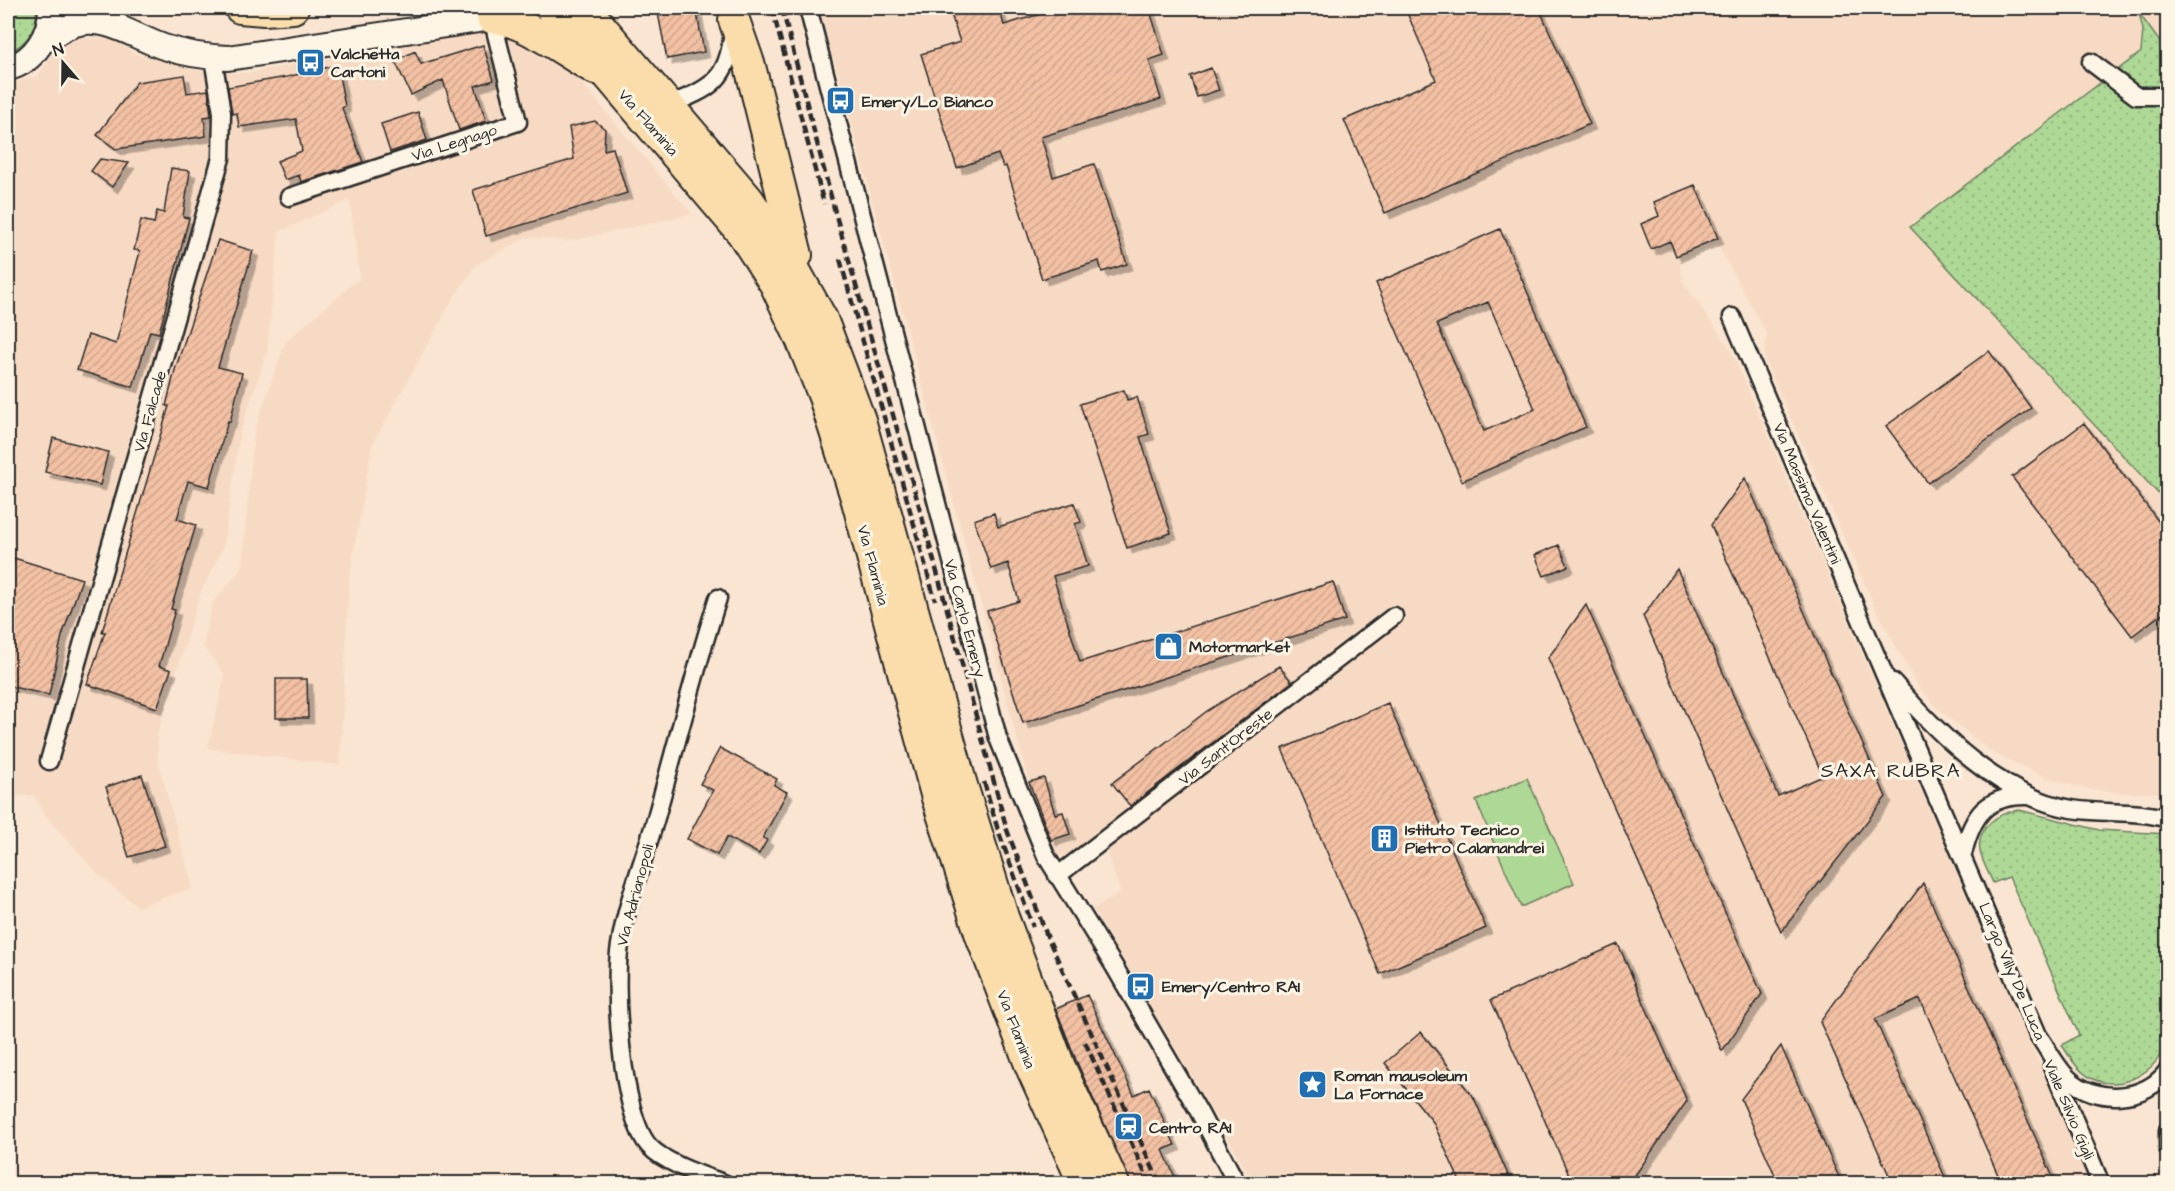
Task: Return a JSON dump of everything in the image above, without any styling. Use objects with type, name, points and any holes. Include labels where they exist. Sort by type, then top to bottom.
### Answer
[{"type":"highway","points":[[240,8],[264,10],[293,8]]},
{"type":"highway","points":[[535,8],[577,38]]},
{"type":"highway","name":"Via Flaminia","points":[[551,8],[742,233],[775,284],[801,339],[824,397],[855,491],[937,798],[981,936],[1031,1067],[1084,1184]]},
{"type":"highway","name":"Via Flaminia","points":[[585,8],[748,199],[812,300],[831,342],[860,420],[961,782],[1003,916],[1060,1067],[1114,1184]]},
{"type":"highway","points":[[609,8],[648,81]]},
{"type":"highway","points":[[733,14],[750,66],[781,195],[812,300]]},
{"type":"highway","points":[[492,18],[509,20],[528,28],[564,53],[609,76]]},
{"type":"street","points":[[8,68],[32,55],[42,42],[49,28],[51,8]]},
{"type":"street","points":[[97,8],[133,33]]},
{"type":"street","name":"Via Carlo Emery","points":[[808,8],[998,738],[1046,856],[1114,966],[1199,1112],[1237,1184]]},
{"type":"street","points":[[668,105],[697,93],[719,78],[729,59],[733,14]]},
{"type":"street","points":[[42,42],[69,27],[85,22],[98,22],[133,33],[167,48],[213,58],[259,55],[492,18]]},
{"type":"street","name":"Via Legnago","points":[[289,197],[518,122],[492,18]]},
{"type":"street","name":"Via Falcade","points":[[50,761],[221,158],[222,113],[213,58]]},
{"type":"street","points":[[2091,62],[2136,96],[2168,96]]},
{"type":"street","name":"Via Massimo Valentini","points":[[1732,317],[1882,669]]},
{"type":"street","name":"Via Adrianopoli","points":[[717,598],[689,688],[657,815],[628,907],[618,964],[625,1081],[644,1139],[661,1155],[726,1184]]},
{"type":"street","name":"Via Sant'Oreste","points":[[1057,876],[1394,616]]},
{"type":"street","points":[[1882,669],[1928,722],[1977,766],[2033,797],[2070,809],[2111,814],[2164,816]]},
{"type":"street","name":"Largo Villy De Luca","points":[[1882,669],[1963,854],[2038,1035],[2068,1078],[2097,1095],[2113,1097],[2132,1094],[2162,1078],[2168,1070]]},
{"type":"street","points":[[1963,854],[1969,829],[1982,810],[2010,795],[2033,797]]},
{"type":"street","name":"Viale Silvio Gigli","points":[[2038,1035],[2101,1184]]},
{"type":"street","points":[[2168,1130],[2168,1148]]},
{"type":"shaded area","points":[[817,8],[2167,8],[2167,52],[2142,17],[2141,52],[1910,226],[2167,503],[2167,793],[2119,793],[2082,788],[2048,778],[1993,753],[1940,711],[1917,685],[1875,607],[1764,358],[1767,334],[1717,244],[1679,261],[1683,282],[1731,350],[2091,1183],[1254,1183],[1093,909],[1121,893],[1106,851],[1406,615],[1392,604],[1296,687],[1132,809],[1065,856],[1057,856],[1051,850],[1029,782],[838,73]]},
{"type":"shaded area","points":[[484,28],[509,32],[570,69],[692,214],[569,241],[527,237],[476,265],[452,300],[372,445],[349,579],[340,765],[208,748],[225,675],[203,646],[212,604],[242,568],[254,432],[286,341],[360,278],[350,200],[279,232],[267,351],[240,432],[223,547],[200,594],[157,735],[158,762],[193,888],[138,907],[98,874],[45,815],[34,795],[8,797],[8,84],[38,76],[56,49],[78,38],[113,39],[135,54],[208,73],[248,73]]},
{"type":"green space","points":[[8,8],[36,8],[36,16],[30,35],[21,45],[8,52]]},
{"type":"green space","points":[[2139,13],[2167,52],[2167,503],[1910,227],[2141,52],[2143,30]]},
{"type":"green space","points":[[1527,778],[1574,883],[1521,907],[1476,801]]},
{"type":"green space","points":[[2019,810],[2099,830],[2167,834],[2168,1020],[2158,1059],[2147,1070],[2127,1081],[2113,1083],[2096,1080],[2082,1072],[2071,1060],[2062,1045],[2079,1035],[2009,877],[1993,883],[1984,863],[1980,842],[1985,828],[1990,822],[2004,814]]},
{"type":"building","points":[[657,8],[696,8],[704,52],[667,59]]},
{"type":"building","points":[[949,8],[999,8],[1004,25],[1060,8],[1149,8],[1164,55],[1149,60],[1161,99],[1041,137],[1053,177],[1094,164],[1127,264],[1102,272],[1099,261],[1042,279],[1006,166],[1003,167],[998,154],[957,168],[921,54],[960,42]]},
{"type":"building","points":[[1405,8],[1539,8],[1590,124],[1385,213],[1344,120],[1436,80]]},
{"type":"building","points":[[483,45],[494,80],[475,86],[486,121],[459,130],[443,80],[411,95],[395,61],[415,51],[421,64]]},
{"type":"building","points":[[337,65],[345,106],[342,108],[363,162],[301,182],[299,175],[285,180],[277,161],[302,151],[296,119],[239,127],[237,113],[232,114],[228,87],[287,77]]},
{"type":"building","points":[[1211,68],[1219,90],[1197,97],[1190,76]]},
{"type":"building","points":[[184,75],[187,93],[208,90],[211,116],[204,117],[206,136],[116,149],[97,135],[137,82]]},
{"type":"building","points":[[418,112],[427,140],[390,152],[381,124]]},
{"type":"building","points":[[595,121],[605,129],[604,150],[613,148],[627,193],[486,236],[473,190],[574,159],[569,127]]},
{"type":"building","points":[[100,159],[129,163],[112,187],[91,171]]},
{"type":"building","points":[[171,168],[190,171],[183,217],[189,218],[159,333],[150,331],[133,387],[77,370],[88,335],[116,344],[140,251],[134,250],[141,220],[154,223],[157,211],[164,213]]},
{"type":"building","points":[[1695,185],[1718,238],[1676,256],[1670,241],[1651,249],[1641,224],[1659,216],[1654,202]]},
{"type":"building","points":[[1500,229],[1586,427],[1462,481],[1376,283]],"holes":[[[1488,302],[1535,409],[1484,431],[1437,324]]]},
{"type":"building","points":[[218,240],[253,251],[218,367],[242,373],[230,422],[228,421],[209,487],[188,481],[177,519],[196,525],[171,609],[175,610],[159,666],[171,670],[157,708],[87,684],[105,632],[102,632],[169,406],[166,406],[175,370]]},
{"type":"building","points":[[1989,351],[2031,408],[1928,483],[1886,426]]},
{"type":"building","points":[[1124,390],[1127,400],[1137,397],[1149,434],[1140,437],[1171,533],[1127,548],[1080,404]]},
{"type":"building","points":[[2084,423],[2168,534],[2168,609],[2132,636],[2012,477]]},
{"type":"building","points":[[53,438],[108,452],[100,485],[45,472]]},
{"type":"building","points":[[1745,478],[1886,797],[1781,932],[1643,616],[1677,569],[1778,796],[1823,776],[1711,525]]},
{"type":"building","points":[[1074,503],[1081,522],[1075,524],[1088,566],[1053,576],[1080,662],[1333,582],[1345,620],[1023,723],[987,611],[1019,601],[1008,563],[991,569],[974,520],[994,513],[998,527]]},
{"type":"building","points":[[1559,545],[1568,566],[1544,576],[1535,555]]},
{"type":"building","points":[[14,558],[82,579],[62,636],[49,695],[8,686],[8,579]]},
{"type":"building","points":[[1586,605],[1762,994],[1722,1051],[1548,658]]},
{"type":"building","points":[[1279,666],[1292,682],[1130,806],[1112,783],[1207,711]]},
{"type":"building","points":[[276,679],[307,679],[308,718],[276,718]]},
{"type":"building","name":"Istituto Tecnico Pietro Calamandrei","points":[[1388,703],[1486,928],[1380,974],[1282,749]]},
{"type":"building","points":[[720,748],[777,779],[774,785],[787,792],[763,838],[767,840],[759,854],[727,837],[717,855],[687,839],[713,790],[700,784]]},
{"type":"building","points":[[142,775],[165,846],[129,857],[106,787]]},
{"type":"building","points":[[1044,778],[1055,814],[1063,812],[1070,834],[1051,840],[1029,782]]},
{"type":"building","points":[[1923,883],[2056,1184],[2002,1184],[1920,999],[1875,1019],[1948,1184],[1893,1184],[1820,1022]]},
{"type":"building","points":[[1618,944],[1687,1101],[1629,1184],[1573,1184],[1491,1000]]},
{"type":"building","points":[[1087,995],[1134,1095],[1149,1088],[1175,1145],[1163,1150],[1178,1184],[1131,1184],[1056,1009]]},
{"type":"building","points":[[1421,1032],[1474,1098],[1512,1184],[1461,1184],[1433,1122],[1385,1063]]},
{"type":"building","points":[[1781,1046],[1842,1184],[1779,1184],[1741,1099]]},
{"type":"railway","points":[[772,8],[824,204]]},
{"type":"railway","points":[[782,8],[835,212],[919,506],[1007,830],[1047,936],[1160,1184]]},
{"type":"railway","points":[[840,259],[935,600]]},
{"type":"railway","points":[[984,782],[998,830],[1033,927]]},
{"type":"railway","points":[[1085,1042],[1150,1184]]},
{"type":"place","name":"Valchetta Cartoni","points":[[310,62]]},
{"type":"place","name":"Emery/Lo Bianco","points":[[841,101]]},
{"type":"place","name":"Motormarket","points":[[1168,646]]},
{"type":"place","name":"Istituto Tecnico Pietro Calamandrei","points":[[1384,838]]},
{"type":"place","name":"Emery/Centro RAI","points":[[1141,986]]},
{"type":"place","name":"Roman mausoleum La Fornace","points":[[1313,1084]]},
{"type":"place","name":"Centro RAI","points":[[1128,1127]]},
{"type":"district","name":"SAXA RUBRA","points":[[1891,770]]}]
